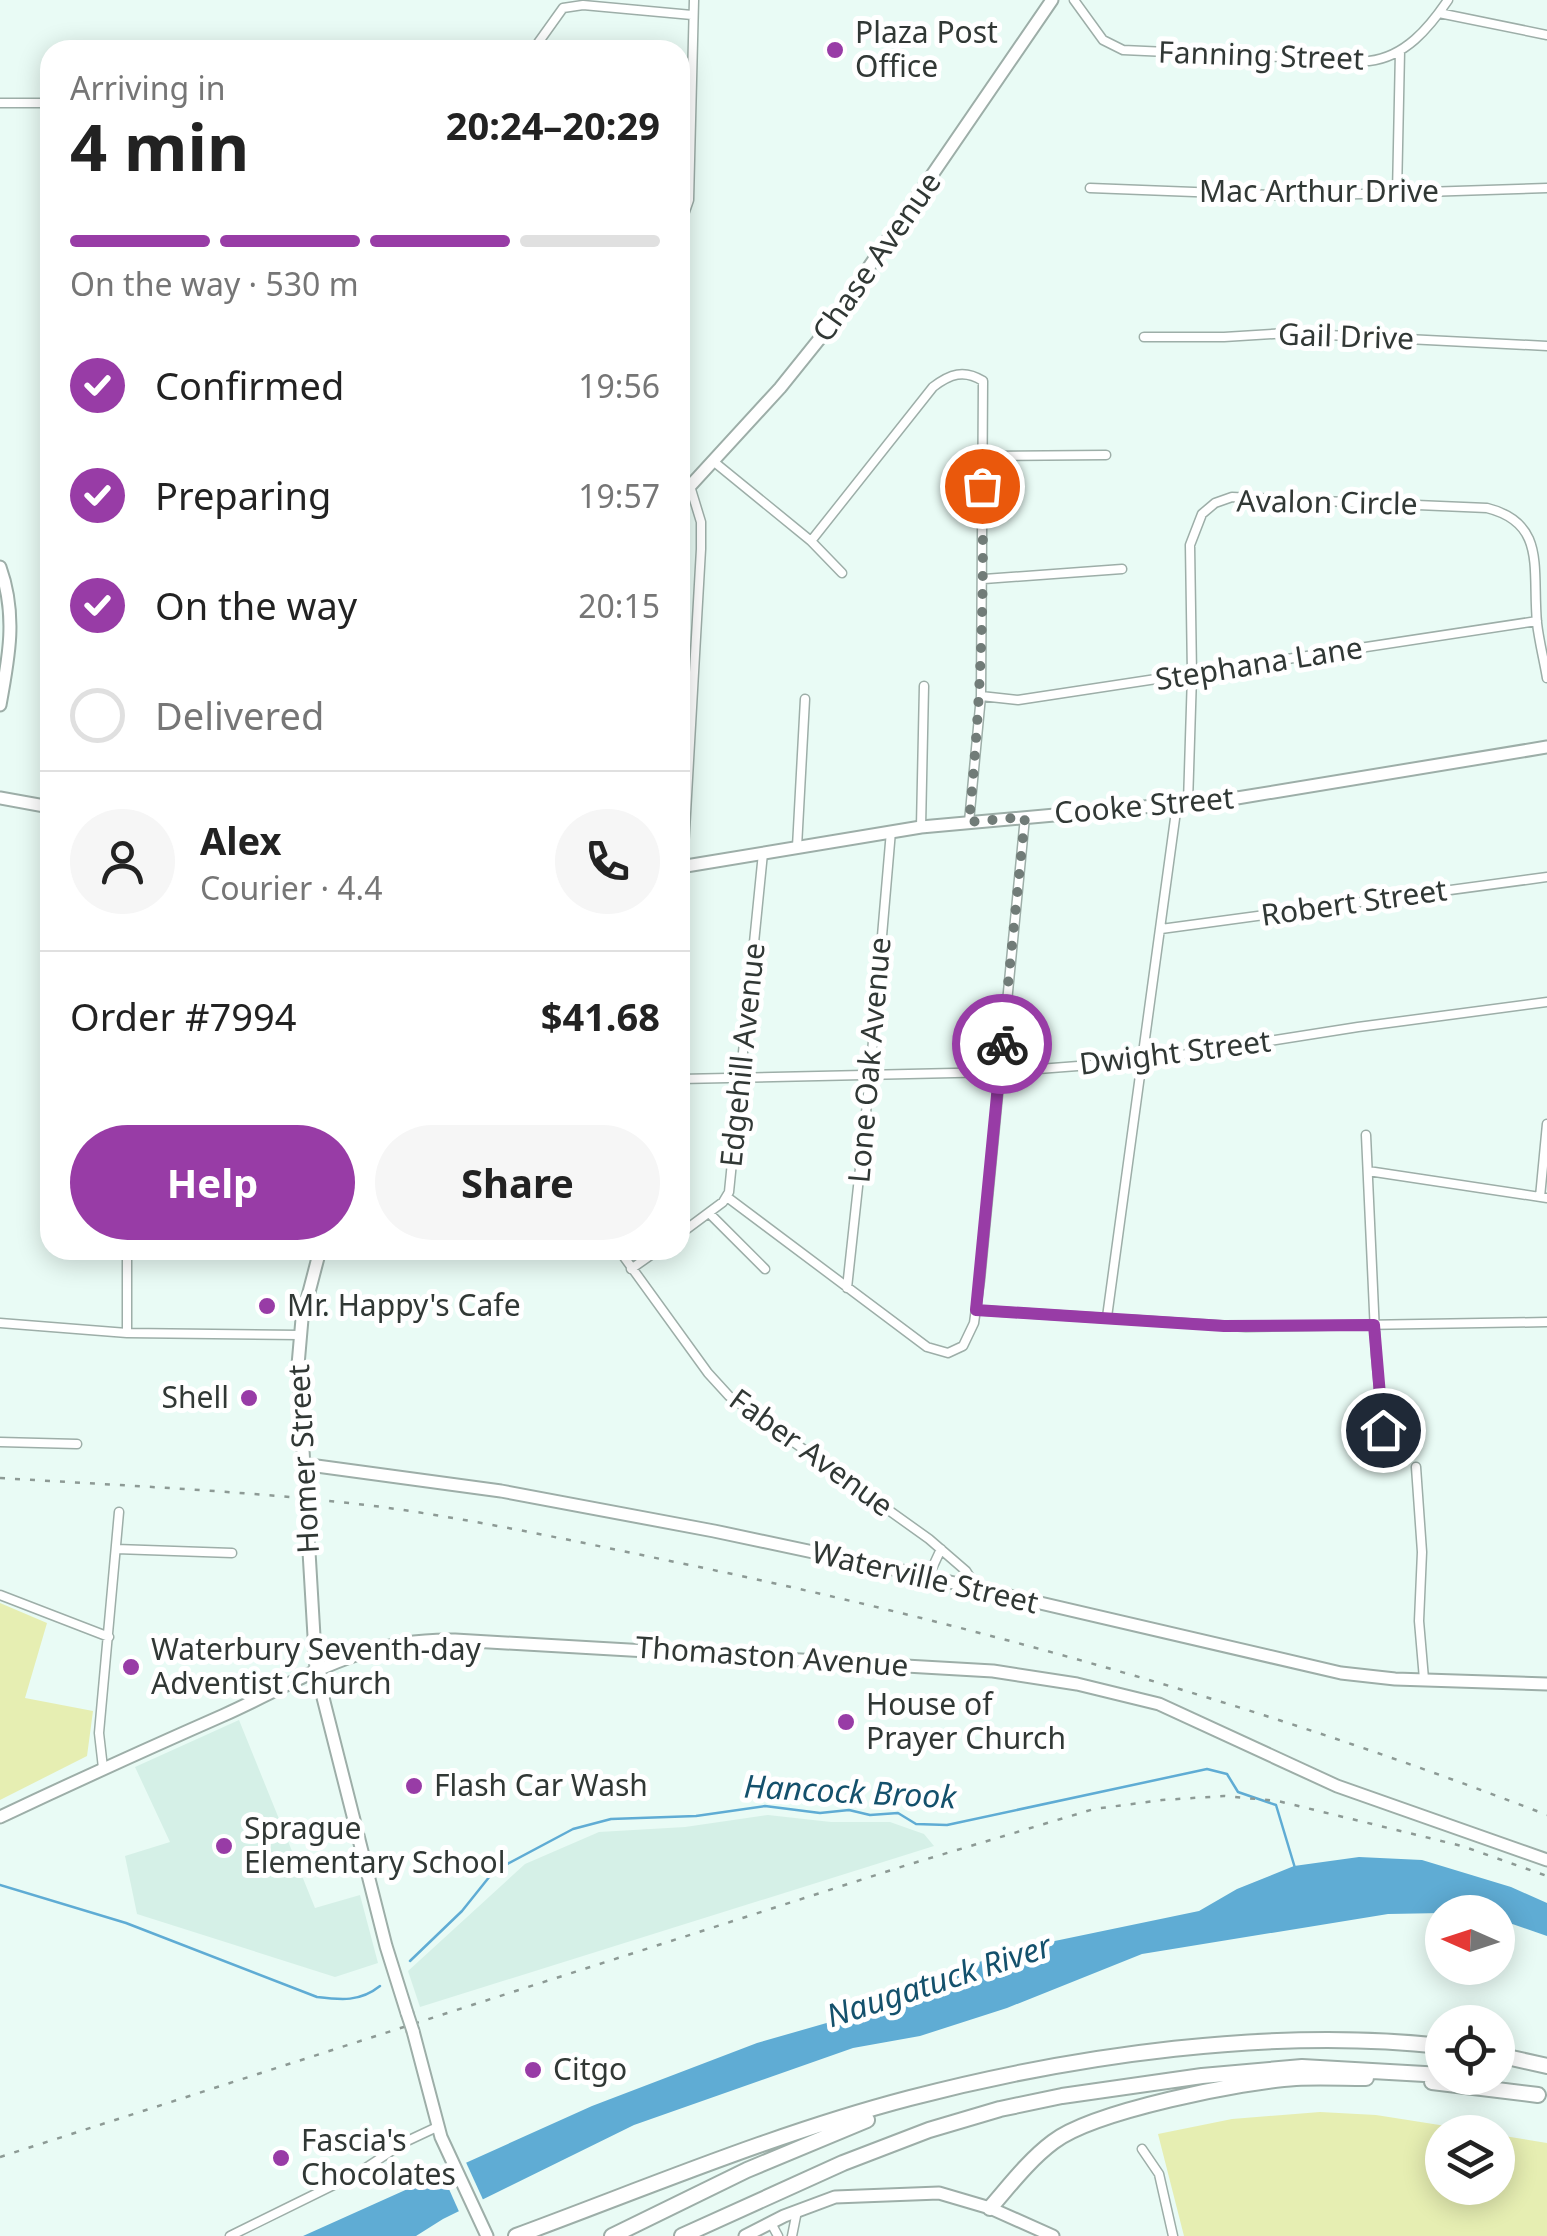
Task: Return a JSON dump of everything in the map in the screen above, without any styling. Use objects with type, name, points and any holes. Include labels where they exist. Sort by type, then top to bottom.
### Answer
[{"type":"highway","points":[[516,2236],[825,2123],[991,2081],[1076,2064],[1242,2042],[1324,2039],[1425,2045]]},
{"type":"highway","points":[[1515,2059],[1547,2066]]},
{"type":"highway","points":[[682,2236],[842,2163],[1000,2108],[1202,2076],[1302,2067],[1425,2074]]},
{"type":"highway","points":[[990,2208],[1041,2152],[1089,2122],[1234,2088],[1295,2078],[1377,2078],[1542,2096]]},
{"type":"highway","points":[[612,2236],[828,2134],[991,2081]]},
{"type":"highway","points":[[1515,2090],[1542,2096]]},
{"type":"main road","name":"Chase Avenue","points":[[690,486],[821,337],[1052,0]]},
{"type":"main road","points":[[0,566],[12,603],[12,625],[0,706]]},
{"type":"main road","name":"Cooke Street","points":[[690,865],[921,827],[1182,804],[1547,746]]},
{"type":"main road","points":[[0,798],[40,806]]},
{"type":"main road","name":"Homer Street","points":[[318,1260],[300,1335],[298,1382],[316,1670],[437,2127],[487,2236]]},
{"type":"main road","name":"Waterville Street","points":[[302,1464],[529,1496],[714,1531],[1320,1669],[1383,1678],[1547,1684]]},
{"type":"main road","name":"Thomaston Avenue","points":[[0,1817],[341,1658],[378,1646],[430,1639],[1018,1674],[1159,1704],[1337,1786],[1547,1860]]},
{"type":"main road","points":[[744,2236],[835,2198],[940,2194],[990,2208],[1053,2236]]},
{"type":"street","points":[[690,139],[694,0]]},
{"type":"street","name":"Fanning Street","points":[[1074,0],[1103,40],[1122,50],[1347,61],[1377,60],[1400,51],[1424,32],[1448,0]]},
{"type":"street","points":[[540,40],[564,8],[584,5],[692,16]]},
{"type":"street","points":[[1439,13],[1547,35]]},
{"type":"street","points":[[1397,194],[1400,51]]},
{"type":"street","points":[[0,104],[40,103]]},
{"type":"street","name":"Mac Arthur Drive","points":[[1090,188],[1299,196],[1547,188]]},
{"type":"street","name":"Gail Drive","points":[[1144,337],[1288,332],[1547,346]]},
{"type":"street","points":[[811,541],[933,387],[948,376],[971,373],[983,381],[981,696],[969,822]]},
{"type":"street","points":[[981,456],[1106,455]]},
{"type":"street","points":[[714,461],[811,541],[842,573]]},
{"type":"street","points":[[690,486],[701,522],[690,726]]},
{"type":"street","name":"Avalon Circle","points":[[1107,1317],[1182,804],[1192,675],[1190,545],[1202,514],[1232,496],[1506,512],[1533,533],[1538,549],[1537,621],[1547,678]]},
{"type":"street","points":[[984,578],[1122,569]]},
{"type":"street","name":"Stephana Lane","points":[[981,696],[1018,700],[1537,621]]},
{"type":"street","points":[[921,827],[924,686]]},
{"type":"street","points":[[797,847],[806,699]]},
{"type":"street","points":[[727,1196],[920,1342],[944,1352],[955,1352],[963,1346],[973,1328],[976,1310],[1025,817]]},
{"type":"street","name":"Lone Oak Avenue","points":[[847,1288],[891,831]]},
{"type":"street","name":"Edgehill Avenue","points":[[690,1226],[727,1196],[763,853]]},
{"type":"street","name":"Robert Street","points":[[1161,928],[1547,877]]},
{"type":"street","name":"Dwight Street","points":[[690,1079],[999,1072],[1143,1060],[1547,1002]]},
{"type":"street","points":[[1368,1171],[1544,1197],[1547,1124]]},
{"type":"street","points":[[1366,1135],[1374,1325],[1384,1441]]},
{"type":"street","points":[[708,1213],[765,1268]]},
{"type":"street","points":[[127,1260],[127,1333]]},
{"type":"street","name":"Faber Avenue","points":[[626,1260],[729,1396],[941,1550],[966,1571],[977,1588]]},
{"type":"street","points":[[631,1269],[644,1260]]},
{"type":"street","points":[[976,1310],[1235,1327],[1547,1322]]},
{"type":"street","points":[[0,1322],[127,1333],[300,1335]]},
{"type":"street","points":[[0,1442],[76,1444]]},
{"type":"street","points":[[1416,1467],[1424,1679]]},
{"type":"street","points":[[104,1768],[99,1734],[118,1512]]},
{"type":"street","points":[[116,1549],[232,1553]]},
{"type":"street","points":[[928,1577],[941,1550]]},
{"type":"street","points":[[0,1595],[108,1637]]},
{"type":"street","points":[[230,2236],[358,2174],[405,2142],[437,2127]]},
{"type":"street","points":[[1142,2149],[1158,2174],[1173,2236]]},
{"type":"street","points":[[792,2236],[797,2211]]},
{"type":"street","points":[[771,2223],[778,2236]]},
{"type":"shaded area","name":"Sprague Elementary School","points":[[239,1720],[315,1908],[360,1895],[378,1963],[335,1977],[137,1914],[125,1856],[170,1842],[135,1767]]},
{"type":"shaded area","points":[[768,1815],[831,1822],[890,1822],[924,1834],[934,1846],[420,2007],[408,1971],[525,1864],[599,1832],[685,1827]]},
{"type":"green space","points":[[0,1603],[47,1623],[25,1698],[93,1711],[87,1756],[0,1800]]},
{"type":"green space","points":[[1320,2112],[1425,2123],[1425,2205],[1515,2205],[1515,2138],[1547,2143],[1547,2236],[1184,2236],[1158,2134],[1232,2119]]},
{"type":"water","name":"Naugatuck River","points":[[1359,1857],[1422,1860],[1511,1887],[1547,1903],[1547,1936],[1515,1925],[1515,1895],[1425,1895],[1425,1913],[1388,1914],[1142,1954],[1007,2008],[920,2036],[853,2048],[634,2125],[416,2236],[303,2236],[592,2106],[757,2043],[837,2020],[940,1975],[1021,1948],[1199,1911],[1237,1889],[1294,1866]]},
{"type":"pier","points":[[464,2158],[485,2204],[461,2216],[440,2169]]},
{"type":"waterway","name":"Hancock Brook","points":[[410,1961],[462,1911],[494,1871],[573,1829],[611,1819],[696,1816],[765,1806],[820,1813],[898,1813],[916,1824],[947,1825],[1207,1769],[1227,1774],[1238,1792],[1276,1805],[1295,1868]]},
{"type":"waterway","name":"Hancock Brook","points":[[0,1885],[126,1923],[317,1997],[358,1997],[380,1986]]},
{"type":"railway","points":[[0,1478],[240,1493],[382,1507],[504,1527],[704,1568],[919,1617],[1131,1675],[1340,1740],[1547,1815]]},
{"type":"railway","points":[[0,2157],[907,1865],[1094,1809],[1224,1796],[1278,1801],[1462,1846],[1547,1876]]},
{"type":"way so far","points":[[982,486],[981,696],[969,822],[1025,817],[1002,1044]]},
{"type":"place","name":"Plaza Post Office","points":[[835,50]]},
{"type":"place","name":"Mr. Happy's Cafe","points":[[267,1306]]},
{"type":"place","name":"Shell","points":[[249,1398]]},
{"type":"place","name":"Waterbury Seventh-day Adventist Church","points":[[131,1667]]},
{"type":"place","name":"House of Prayer Church","points":[[846,1722]]},
{"type":"place","name":"Flash Car Wash","points":[[414,1786]]},
{"type":"place","name":"Sprague Elementary School","points":[[224,1846]]},
{"type":"place","name":"Citgo","points":[[533,2070]]},
{"type":"place","name":"Fascia's Chocolates","points":[[281,2158]]},
{"type":"route","points":[[1002,1044],[976,1310],[1224,1326],[1374,1325],[1383,1430]]}]
